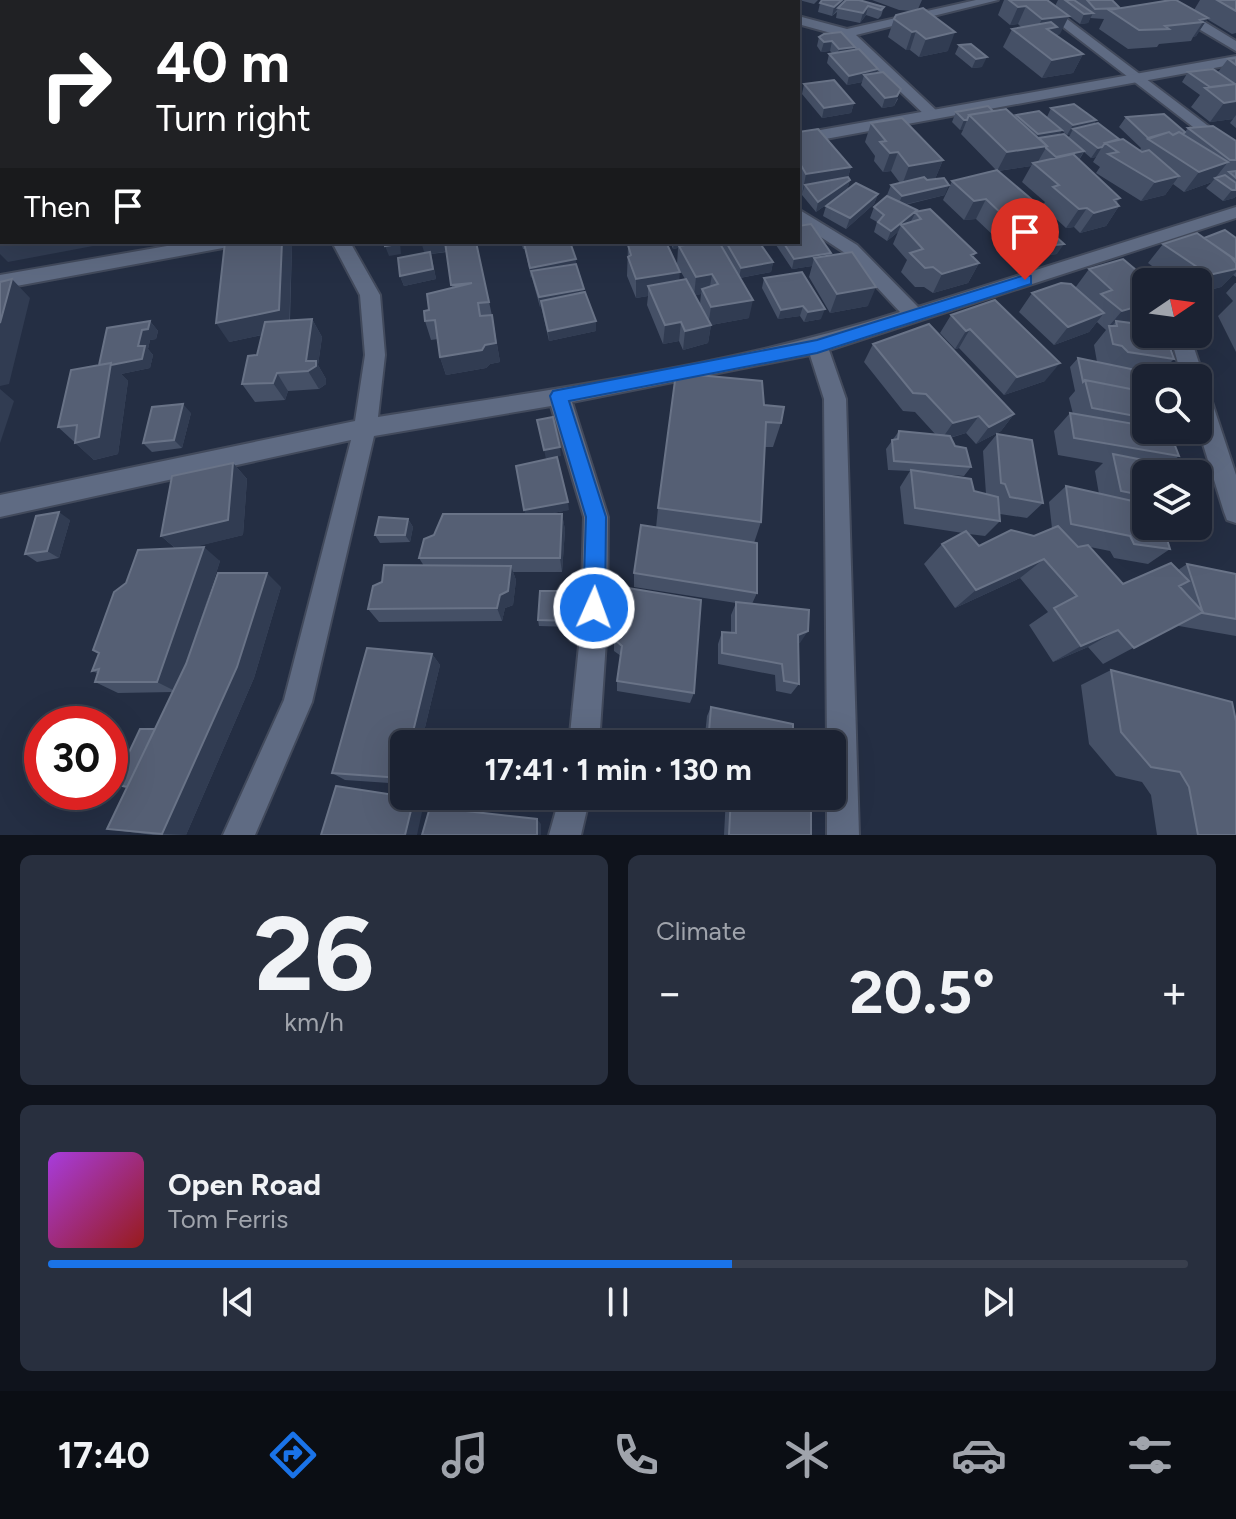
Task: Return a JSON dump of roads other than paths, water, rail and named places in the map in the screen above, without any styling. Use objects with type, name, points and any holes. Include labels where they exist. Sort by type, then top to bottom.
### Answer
[{"type":"street","points":[[800,21],[847,33],[992,0]]},
{"type":"street","points":[[1034,0],[1236,155]]},
{"type":"street","points":[[1181,13],[1236,47]]},
{"type":"street","points":[[847,33],[933,115]]},
{"type":"street","points":[[800,139],[1236,60]]},
{"type":"street","points":[[0,506],[365,428],[559,396],[817,346],[1236,212]]},
{"type":"street","points":[[800,215],[851,249],[914,315]]},
{"type":"street","points":[[0,282],[212,244]]},
{"type":"street","points":[[239,835],[298,702],[365,428],[375,355],[370,295],[342,244]]},
{"type":"street","points":[[1109,254],[1127,272]]},
{"type":"street","points":[[817,346],[835,399],[843,835]]},
{"type":"street","points":[[559,396],[596,517],[594,626],[585,730]]},
{"type":"street","points":[[1212,437],[1236,512]]},
{"type":"street","points":[[565,835],[571,810]]}]
